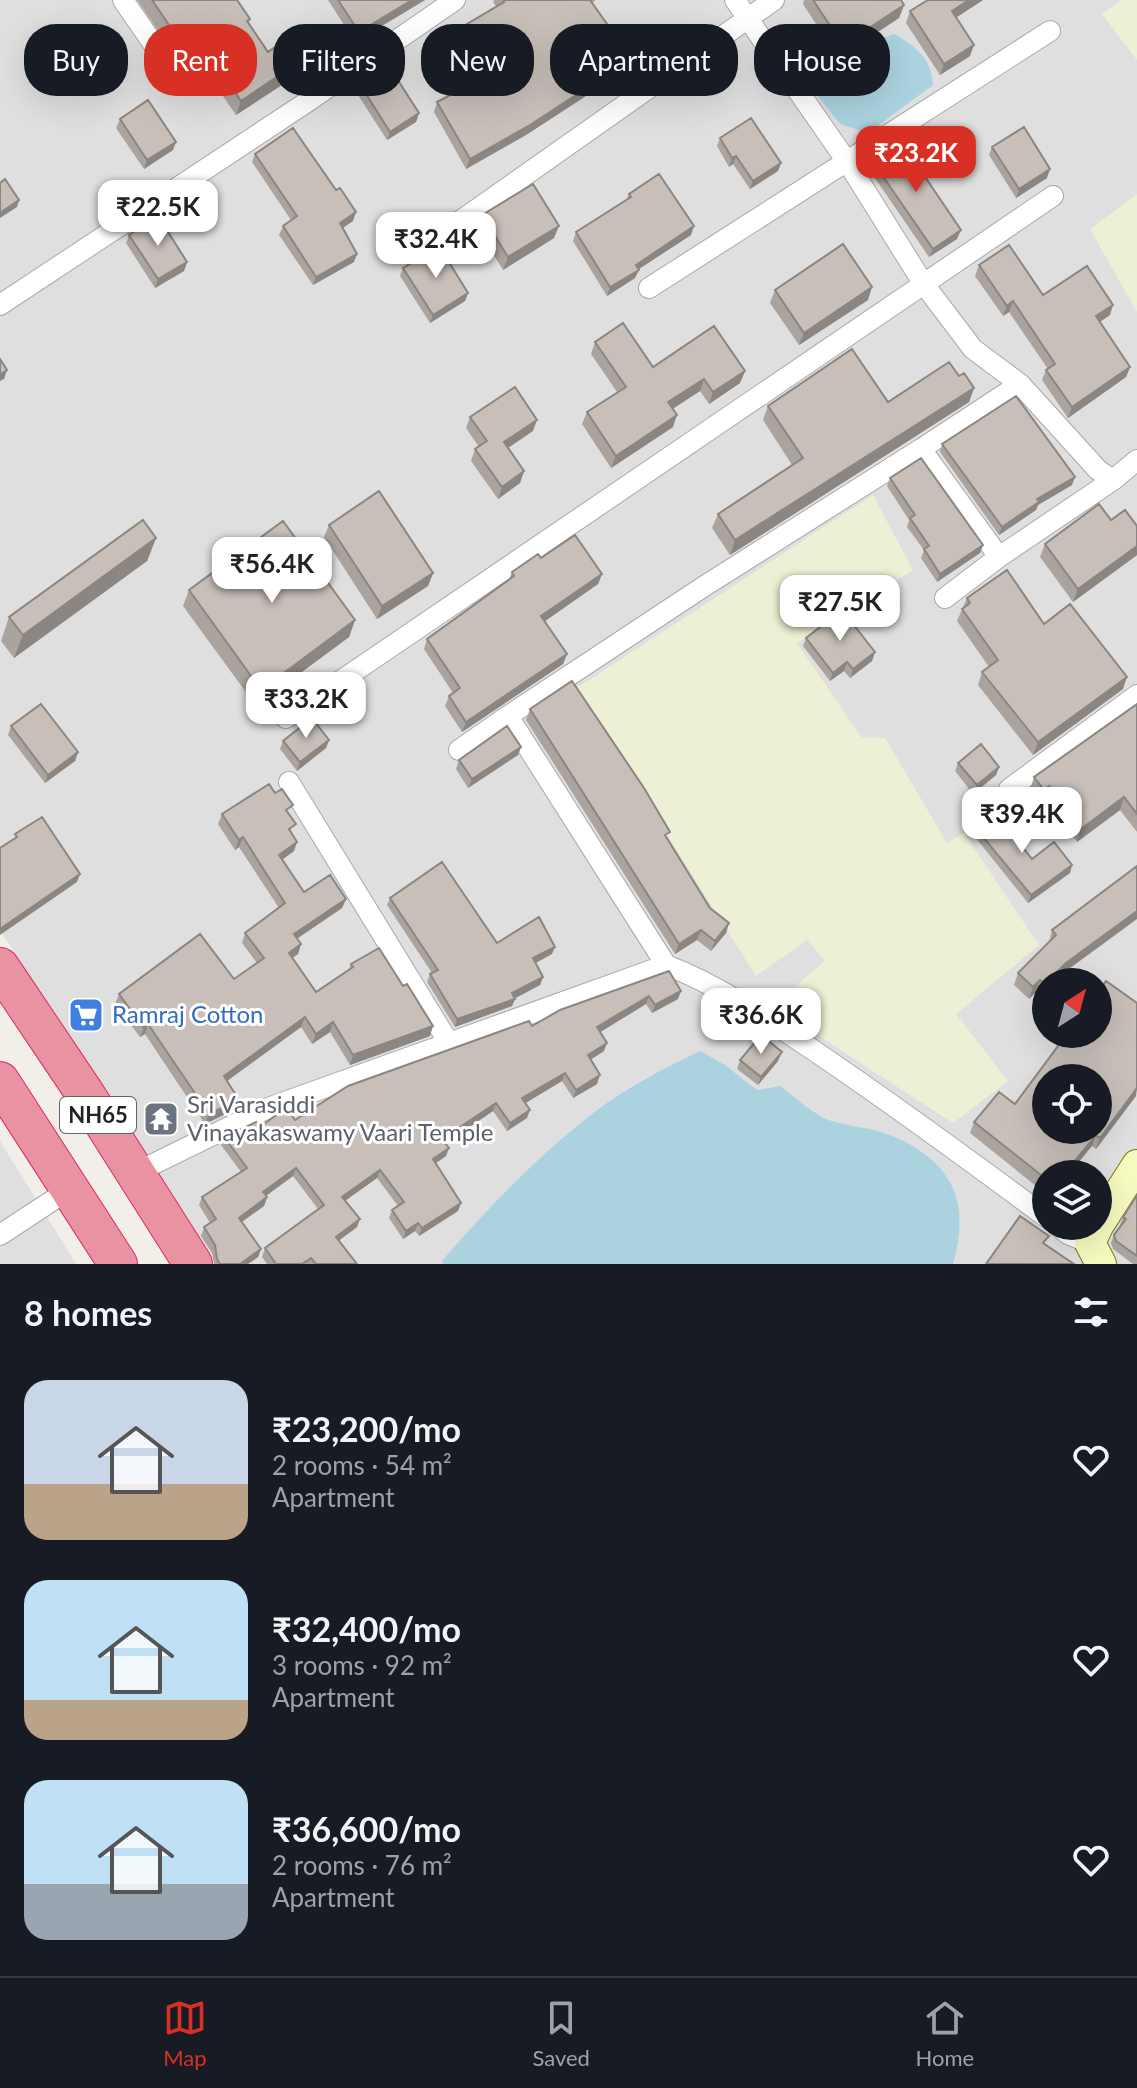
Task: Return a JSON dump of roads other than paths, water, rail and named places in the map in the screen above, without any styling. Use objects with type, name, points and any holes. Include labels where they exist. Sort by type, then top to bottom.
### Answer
[{"type":"highway","name":"NH65","points":[[0,967],[193,1264]]},
{"type":"highway","name":"NH65","points":[[0,1081],[118,1264]]},
{"type":"street","points":[[123,0],[144,30]]},
{"type":"street","points":[[0,305],[455,0]]},
{"type":"street","points":[[735,0],[848,163],[923,283],[973,349],[1020,384],[1098,470],[1113,480]]},
{"type":"street","points":[[436,238],[774,0]]},
{"type":"street","points":[[649,288],[1050,31]]},
{"type":"street","points":[[286,718],[1053,196]]},
{"type":"street","points":[[459,750],[703,587],[1020,384]]},
{"type":"street","points":[[921,449],[999,557]]},
{"type":"street","points":[[945,598],[1137,460]]},
{"type":"street","points":[[1009,789],[1137,695]]},
{"type":"street","points":[[508,716],[666,965],[694,975],[761,1015],[895,1105],[1032,1207]]},
{"type":"street","points":[[289,782],[449,1043]]},
{"type":"street","points":[[135,1173],[268,1108],[666,965]]},
{"type":"street","points":[[1096,1254],[1098,1226],[1137,1165]]},
{"type":"street","points":[[0,1235],[70,1189]]},
{"type":"street","points":[[1076,1240],[1096,1254]]},
{"type":"water","points":[[894,34],[921,54],[930,68],[933,85],[868,133],[840,124],[818,96],[890,96],[890,36]]},
{"type":"water","points":[[700,1051],[725,1065],[757,1090],[780,1086],[825,1118],[889,1135],[933,1161],[945,1174],[958,1205],[960,1223],[953,1264],[443,1264],[442,1261],[494,1204],[568,1133],[628,1089]]},
{"type":"place","name":"Ramraj Cotton","points":[[86,1015]]},
{"type":"place","name":"Sri Varasiddi Vinayakaswamy Vaari Temple","points":[[161,1119]]}]
